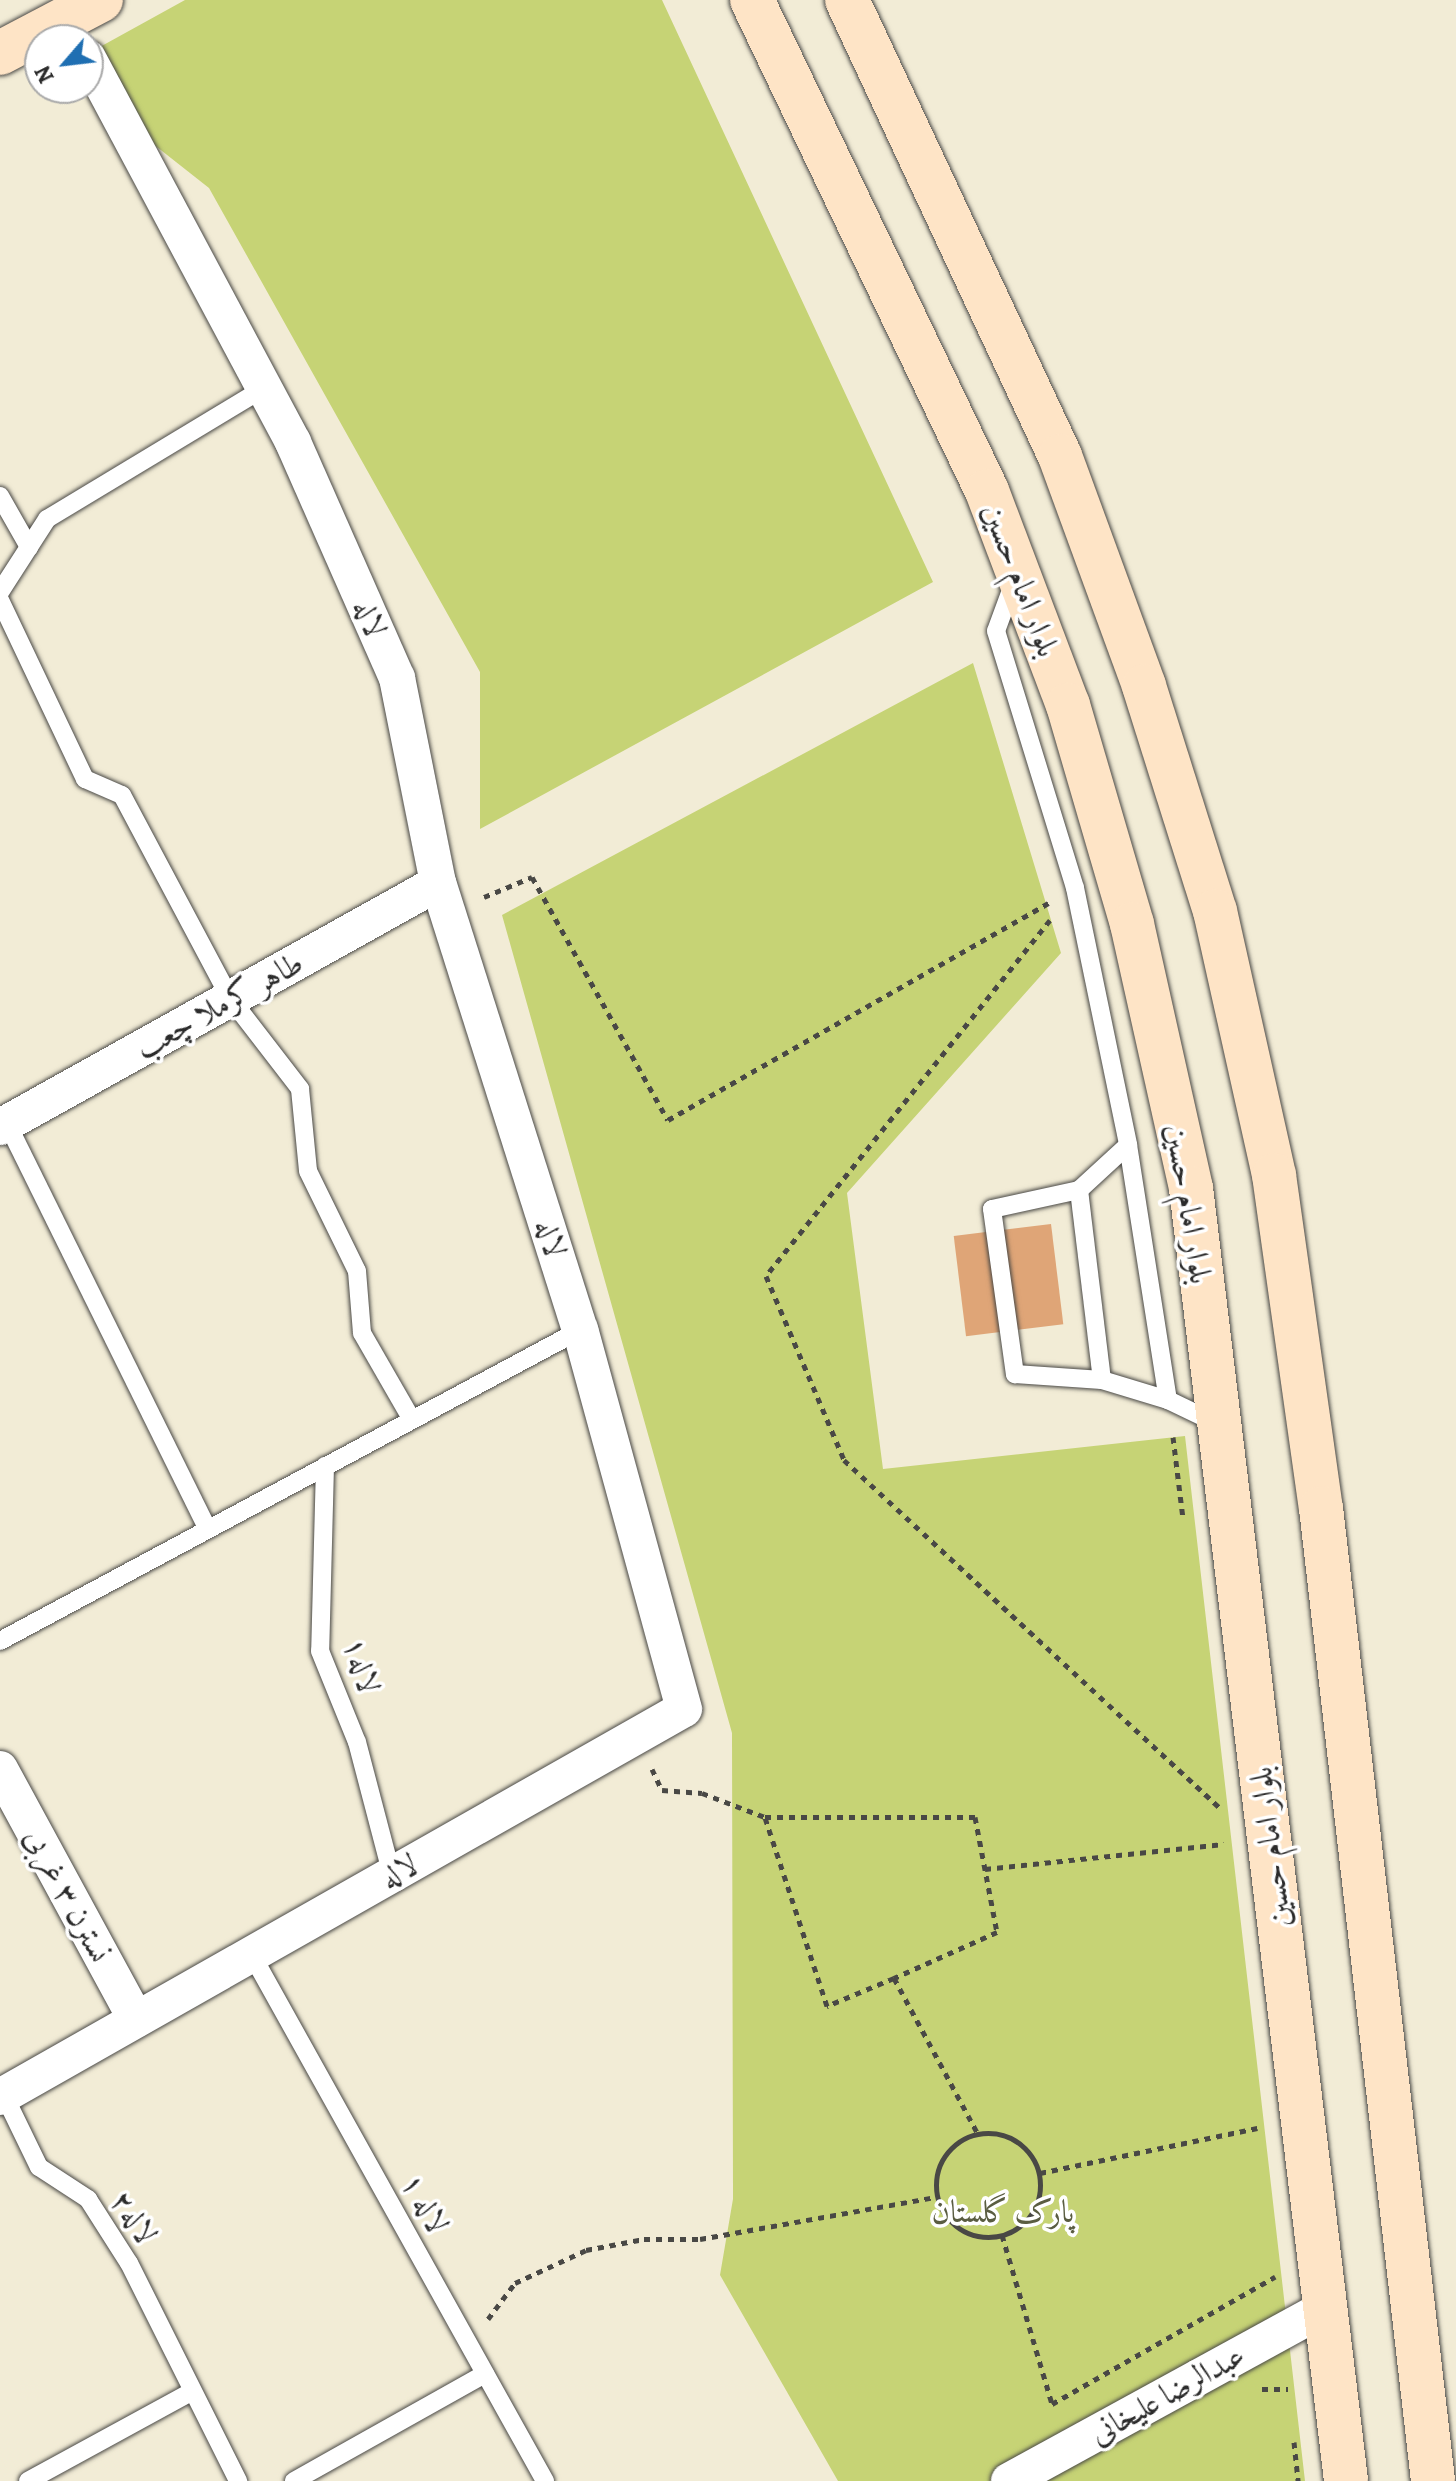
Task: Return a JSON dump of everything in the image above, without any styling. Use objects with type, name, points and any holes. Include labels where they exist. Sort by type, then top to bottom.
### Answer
[{"type":"main road","name":"بلوار امام حسین","points":[[752,0],[987,491],[1068,705],[1132,924],[1191,1188],[1346,2481]]},
{"type":"main road","points":[[847,0],[1060,456],[1144,686],[1215,911],[1274,1175],[1321,1508],[1433,2481]]},
{"type":"main road","points":[[0,53],[82,19]]},
{"type":"street","name":"لاله","points":[[2,2096],[684,1709],[580,1330],[442,898],[397,678],[264,388],[104,88]]},
{"type":"street","name":"طاهر کرملا چعب","points":[[3,1125],[230,998],[442,898]]},
{"type":"street","name":"نسترن ۳ غربی","points":[[0,1769],[136,2020]]},
{"type":"street","name":"عبدالرضا علیخانی","points":[[1009,2481],[1325,2308]]},
{"type":"lane","points":[[0,592],[47,519],[264,388]]},
{"type":"lane","points":[[0,496],[29,547]]},
{"type":"lane","points":[[1018,572],[996,631],[1075,888],[1128,1145],[1168,1400]]},
{"type":"lane","points":[[0,600],[85,779],[122,795],[230,998],[300,1089],[308,1171],[357,1271],[362,1333],[412,1420]]},
{"type":"lane","points":[[3,1125],[208,1529]]},
{"type":"lane","points":[[1128,1145],[1079,1190],[992,1209],[1015,1374],[1102,1380],[1168,1400],[1220,1425]]},
{"type":"lane","points":[[1079,1190],[1102,1380]]},
{"type":"lane","points":[[0,1641],[580,1330]]},
{"type":"lane","name":"لاله۱","points":[[325,1466],[320,1651],[357,1742],[392,1875]]},
{"type":"lane","name":"لاله ۱","points":[[252,1955],[545,2481]]},
{"type":"lane","name":"لاله۲","points":[[2,2096],[39,2167],[88,2199],[129,2263],[238,2481]]},
{"type":"lane","points":[[294,2481],[485,2374]]},
{"type":"lane","points":[[28,2481],[191,2392]]},
{"type":"path","points":[[442,898],[532,877],[668,1120],[1075,888]]},
{"type":"path","points":[[1075,888],[766,1276],[844,1460],[1219,1807]]},
{"type":"path","points":[[637,1736],[662,1790],[702,1793],[765,1817],[975,1817],[997,1932],[827,2006],[765,1817]]},
{"type":"path","points":[[985,1869],[1224,1841],[1225,1857]]},
{"type":"path","points":[[894,1978],[978,2134]]},
{"type":"path","points":[[1040,2173],[1257,2124],[1258,2140]]},
{"type":"path","points":[[978,2134],[1011,2137],[1040,2173],[1030,2218],[1002,2235],[965,2234],[936,2197],[936,2173],[947,2152],[978,2134]]},
{"type":"path","points":[[469,2344],[515,2283],[586,2250],[644,2239],[700,2239],[936,2197]]},
{"type":"path","points":[[1002,2235],[1052,2404],[1275,2282],[1274,2267]]},
{"type":"path","points":[[1248,2397],[1288,2384],[1289,2398]]},
{"type":"path","points":[[1292,2426],[1298,2481]]},
{"type":"green space","points":[[185,0],[662,0],[933,582],[480,829],[480,672],[209,188],[143,136],[104,60],[104,45]]},
{"type":"green space","name":"پارک گلستان","points":[[973,663],[1061,953],[847,1193],[883,1469],[1185,1436],[1305,2481],[838,2481],[720,2275],[733,2199],[732,1733],[502,915]]},
{"type":"building","points":[[1051,1224],[1063,1324],[966,1336],[954,1236]]}]
